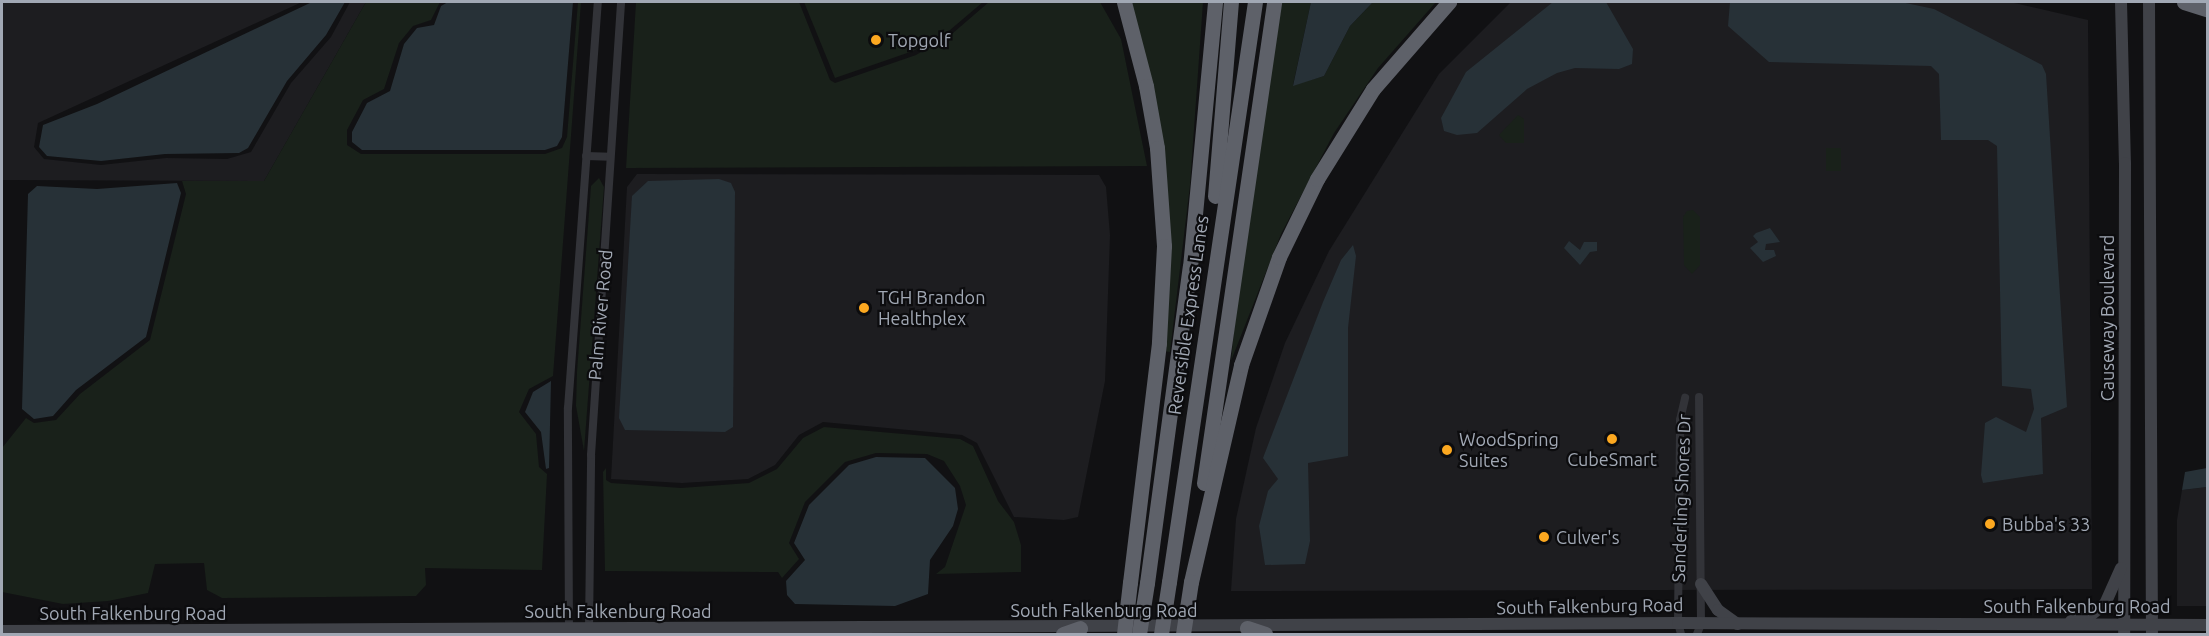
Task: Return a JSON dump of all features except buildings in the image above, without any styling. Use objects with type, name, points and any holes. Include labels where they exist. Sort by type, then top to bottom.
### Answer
[{"type":"highway","points":[[1124,2],[1146,86],[1157,148],[1164,246],[1158,354],[1124,634]]},
{"type":"highway","points":[[1139,634],[1159,583],[1215,2]]},
{"type":"highway","points":[[1152,634],[1217,181],[1231,2]]},
{"type":"highway","name":"Reversible Express Lanes","points":[[1161,634],[1159,583],[1255,2]]},
{"type":"highway","points":[[1183,634],[1274,2]]},
{"type":"highway","points":[[1191,582],[1241,365],[1283,248],[1317,179],[1372,89],[1449,2]]},
{"type":"highway","points":[[2184,2],[2208,10]]},
{"type":"highway","points":[[1063,634],[1080,628]]},
{"type":"highway","points":[[1247,628],[1265,634]]},
{"type":"street","name":"Palm River Road","points":[[568,632],[568,408],[598,2]]},
{"type":"street","name":"Palm River Road","points":[[589,632],[591,455],[621,2]]},
{"type":"street","name":"Causeway Boulevard","points":[[2121,2],[2124,630]]},
{"type":"street","points":[[2149,2],[2152,630]]},
{"type":"street","points":[[586,156],[610,157]]},
{"type":"street","name":"Sanderling Shores Dr","points":[[1679,629],[1680,420],[1685,398]]},
{"type":"street","name":"Sanderling Shores Dr","points":[[1699,398],[1701,584],[1699,629]]},
{"type":"street","points":[[2037,625],[2075,620],[2098,610],[2111,596],[2125,552]]},
{"type":"street","points":[[1701,584],[1718,609],[1737,624]]},
{"type":"street","name":"South Falkenburg Road","points":[[2,631],[220,633],[1080,628],[1699,629],[1737,624],[2037,625],[2152,630],[2208,625]]},
{"type":"shaded area","points":[[2,2],[302,2],[38,123],[34,147],[44,159],[101,165],[166,158],[227,159],[251,152],[291,83],[331,37],[350,2],[366,2],[264,181],[2,180]]},
{"type":"shaded area","points":[[312,2],[345,2],[326,35],[287,81],[248,148],[239,153],[165,154],[101,161],[47,156],[39,147],[43,125],[97,104]]},
{"type":"shaded area","points":[[366,2],[440,2],[431,20],[413,26],[399,43],[384,89],[363,100],[347,130],[347,145],[361,154],[545,154],[562,148],[567,137],[578,2],[581,2],[553,376],[529,389],[519,412],[536,434],[539,467],[547,474],[542,570],[425,568],[426,585],[416,596],[222,598],[207,590],[204,563],[155,564],[148,593],[108,601],[63,604],[2,592],[2,448],[26,418],[34,423],[56,420],[80,394],[150,340],[186,194],[182,181],[264,181]]},
{"type":"shaded area","points":[[448,2],[573,2],[562,137],[557,146],[545,150],[362,150],[352,142],[352,132],[367,103],[390,91],[404,44],[417,28],[434,25],[441,6]]},
{"type":"shaded area","points":[[636,2],[799,2],[830,80],[835,83],[916,55],[953,33],[989,2],[1100,2],[1121,39],[1147,166],[626,168]]},
{"type":"shaded area","name":"Topgolf","points":[[804,2],[983,2],[950,30],[913,51],[835,78]]},
{"type":"shaded area","points":[[1129,2],[1203,2],[1190,185],[1170,352],[1163,351],[1168,272]]},
{"type":"shaded area","points":[[1282,2],[1311,2],[1293,85],[1324,76],[1350,26],[1373,2],[1436,2],[1378,68],[1334,133],[1281,234],[1231,361],[1240,270]]},
{"type":"shaded area","points":[[1311,2],[1373,2],[1350,26],[1324,76],[1293,86]]},
{"type":"shaded area","points":[[1511,2],[2010,2],[2088,20],[2092,589],[1231,591],[1236,519],[1256,428],[1285,343],[1329,251],[1439,74]]},
{"type":"shaded area","points":[[1553,2],[1606,2],[1633,49],[1632,64],[1619,69],[1575,68],[1557,73],[1527,89],[1477,133],[1457,135],[1444,131],[1441,118],[1466,72]]},
{"type":"shaded area","points":[[1730,2],[1901,2],[1934,9],[2042,65],[2046,74],[2067,407],[2041,418],[2043,474],[1983,483],[1981,475],[1985,423],[1996,417],[2026,432],[2034,409],[2031,389],[2002,386],[1997,146],[1988,140],[1941,140],[1939,74],[1931,66],[1769,62],[1728,26]]},
{"type":"shaded area","points":[[1518,115],[1524,119],[1524,143],[1506,143],[1499,135]]},
{"type":"shaded area","points":[[1826,148],[1841,148],[1841,171],[1826,171]]},
{"type":"shaded area","name":"TGH Brandon Healthplex","points":[[637,174],[1099,175],[1106,187],[1110,235],[1105,381],[1078,517],[1064,520],[1014,517],[977,443],[962,435],[823,422],[799,435],[775,465],[748,479],[682,483],[611,479],[627,187]]},
{"type":"shaded area","points":[[599,178],[604,187],[584,451],[576,406],[577,372],[591,186]]},
{"type":"shaded area","points":[[719,179],[731,183],[735,192],[733,427],[725,432],[625,430],[619,418],[632,196],[648,181]]},
{"type":"shaded area","points":[[177,183],[181,193],[146,337],[76,390],[53,416],[34,419],[22,409],[28,194],[37,186],[97,189]]},
{"type":"shaded area","points":[[1693,210],[1700,217],[1700,265],[1692,274],[1684,265],[1683,217],[1687,211]]},
{"type":"shaded area","points":[[1770,228],[1780,242],[1766,244],[1765,250],[1774,250],[1776,256],[1763,262],[1750,248],[1758,242],[1753,236],[1756,233]]},
{"type":"shaded area","points":[[1569,241],[1580,250],[1584,242],[1597,242],[1597,251],[1590,252],[1580,265],[1564,248]]},
{"type":"shaded area","points":[[1353,245],[1356,256],[1348,328],[1348,456],[1308,463],[1310,541],[1305,564],[1265,565],[1259,526],[1268,491],[1278,479],[1263,458],[1323,302],[1341,260]]},
{"type":"shaded area","points":[[551,381],[549,468],[546,469],[541,432],[525,412],[533,392]]},
{"type":"shaded area","points":[[824,427],[960,439],[973,446],[998,501],[1014,522],[1021,545],[1021,572],[936,574],[945,567],[966,505],[960,486],[944,461],[927,454],[876,453],[845,462],[805,502],[789,543],[799,559],[782,578],[778,572],[605,571],[603,472],[606,468],[606,480],[611,483],[681,488],[749,483],[777,469],[803,438]]},
{"type":"shaded area","points":[[876,457],[925,458],[955,488],[958,509],[953,526],[930,560],[928,594],[895,606],[795,604],[787,595],[786,581],[805,560],[794,543],[809,505],[849,465]]},
{"type":"shaded area","points":[[2207,468],[2207,487],[2182,490],[2185,472]]},
{"type":"shaded area","points":[[2207,487],[2207,606],[2177,606],[2177,520],[2182,490]]},
{"type":"place","name":"Topgolf","points":[[876,40]]},
{"type":"place","name":"TGH Brandon Healthplex","points":[[864,308]]},
{"type":"place","name":"CubeSmart","points":[[1612,439]]},
{"type":"place","name":"WoodSpring Suites","points":[[1447,450]]},
{"type":"place","name":"Bubba's 33","points":[[1990,524]]},
{"type":"place","name":"Culver's","points":[[1544,537]]}]
